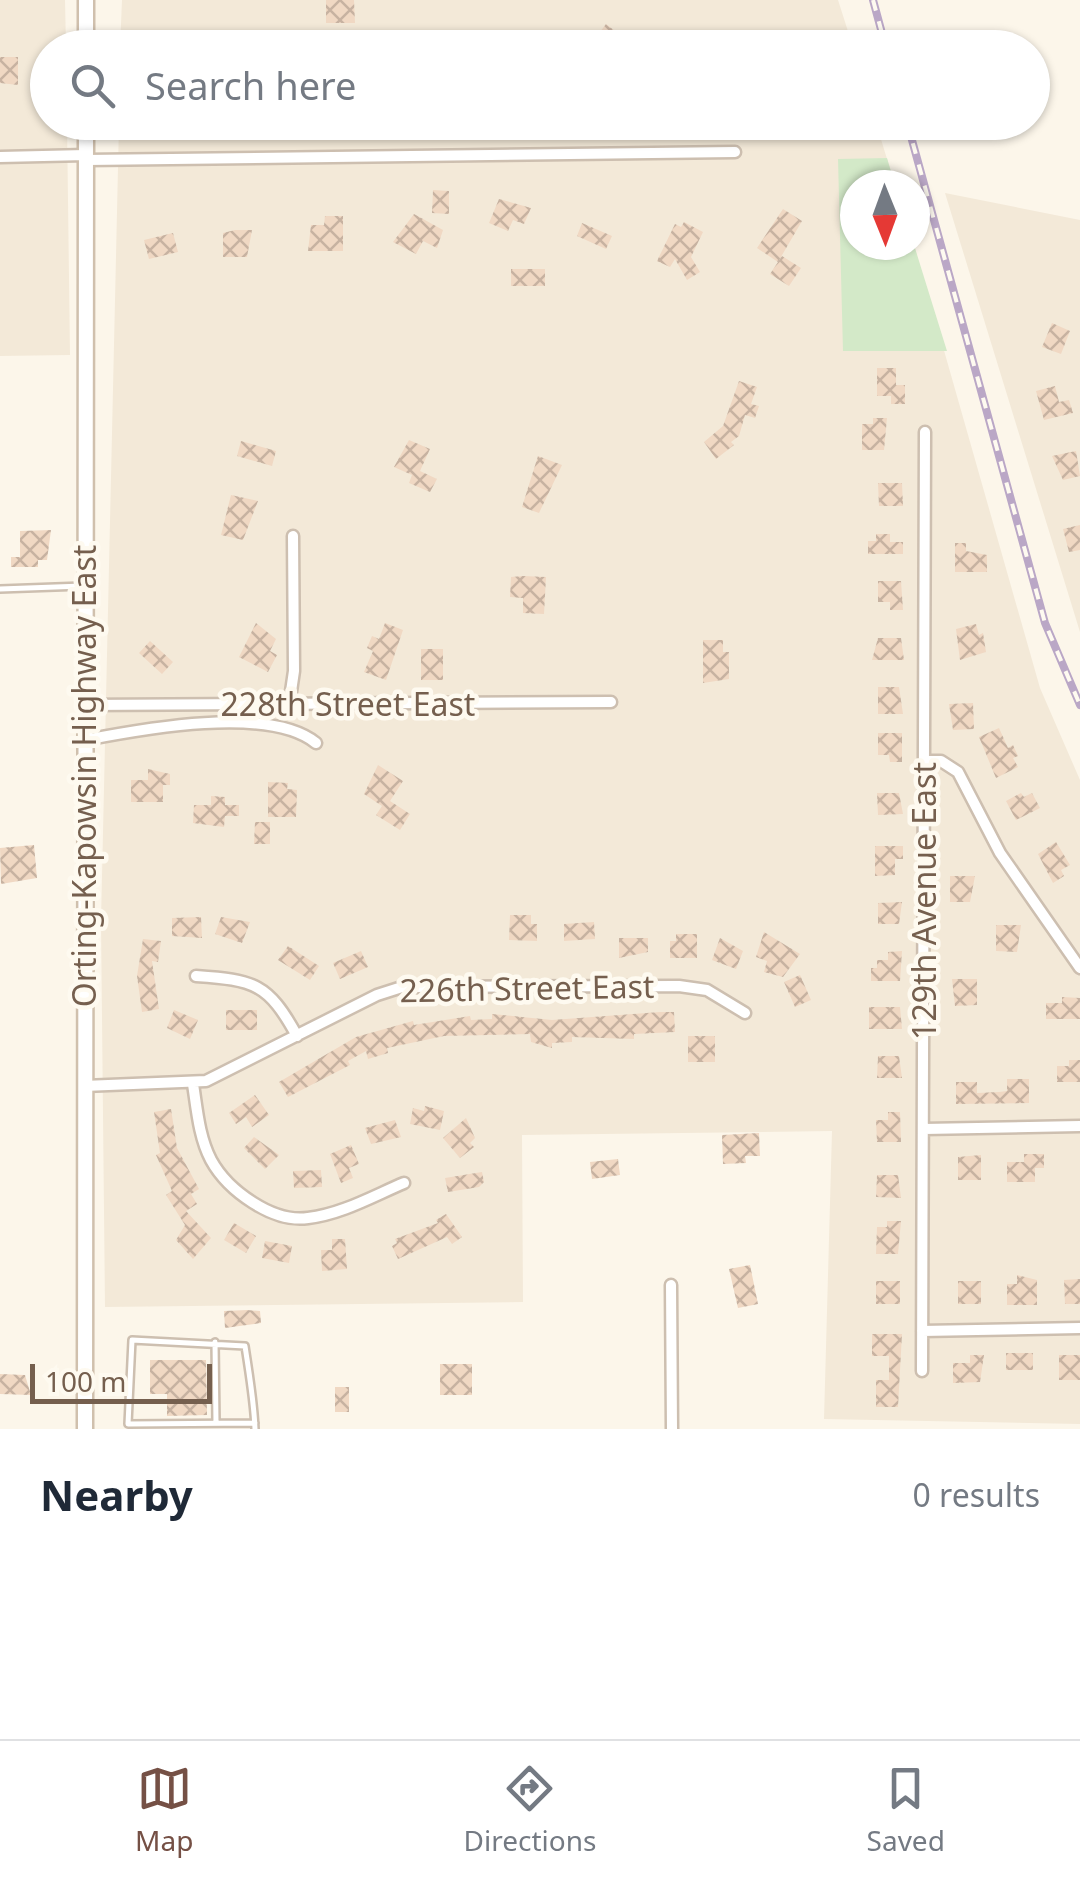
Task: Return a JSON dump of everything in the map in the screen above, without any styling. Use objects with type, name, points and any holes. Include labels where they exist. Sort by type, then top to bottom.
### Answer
[{"type":"main road","points":[[86,0],[86,30]]},
{"type":"main road","name":"Orting-Kapowsin Highway East","points":[[85,1429],[86,140]]},
{"type":"street","points":[[0,157],[735,152]]},
{"type":"street","name":"129th Avenue East","points":[[922,1371],[925,432]]},
{"type":"street","points":[[289,705],[294,654],[294,536]]},
{"type":"street","name":"228th Street East","points":[[86,705],[611,702]]},
{"type":"street","points":[[85,740],[161,727],[243,725],[293,729],[316,743]]},
{"type":"street","points":[[926,761],[941,761],[958,772],[1000,853],[1080,968]]},
{"type":"street","points":[[196,976],[242,980],[268,990],[297,1036]]},
{"type":"street","name":"226th Street East","points":[[84,1086],[192,1084],[220,1076],[377,994],[402,988],[694,987],[744,1012]]},
{"type":"street","points":[[192,1084],[200,1130],[212,1162],[236,1188],[279,1216],[322,1216],[404,1183]]},
{"type":"street","points":[[924,1129],[1080,1126]]},
{"type":"street","points":[[672,1285],[672,1429]]},
{"type":"street","points":[[922,1330],[1080,1328]]},
{"type":"lane","points":[[0,589],[86,586]]},
{"type":"lane","points":[[132,1340],[215,1342],[245,1346],[255,1426],[128,1424],[132,1340]]},
{"type":"lane","points":[[215,1342],[216,1423]]},
{"type":"shaded area","points":[[0,0],[65,0],[66,30],[30,30],[30,140],[67,140],[70,355],[0,356]]},
{"type":"shaded area","points":[[122,0],[838,0],[848,30],[121,30]]},
{"type":"shaded area","points":[[119,140],[881,140],[890,170],[840,170],[840,260],[918,260],[1040,688],[1080,780],[1080,1424],[824,1419],[832,1131],[522,1135],[523,1302],[105,1307],[101,921]]},
{"type":"shaded area","points":[[945,193],[1080,220],[1080,632]]},
{"type":"green space","points":[[887,158],[891,170],[840,170],[840,236],[838,159]]},
{"type":"green space","points":[[841,260],[919,260],[947,351],[843,351]]},
{"type":"building","points":[[326,0],[354,0],[355,23],[326,23]]},
{"type":"building","points":[[0,57],[18,57],[18,85],[0,83]]},
{"type":"building","points":[[433,190],[449,191],[449,214],[432,213]]},
{"type":"building","points":[[499,199],[531,208],[524,224],[513,220],[508,231],[489,223]]},
{"type":"building","points":[[783,209],[802,221],[778,262],[757,248]]},
{"type":"building","points":[[414,214],[443,230],[437,248],[423,241],[416,254],[393,242]]},
{"type":"building","points":[[325,216],[343,216],[343,251],[308,251],[311,225],[324,225]]},
{"type":"building","points":[[684,222],[703,232],[691,257],[700,272],[687,280],[675,259],[670,267],[657,261],[675,224],[681,227]]},
{"type":"building","points":[[582,223],[612,236],[606,249],[577,236]]},
{"type":"building","points":[[252,230],[247,257],[223,257],[223,233]]},
{"type":"building","points":[[173,233],[178,252],[149,259],[144,240]]},
{"type":"building","points":[[782,256],[801,268],[789,286],[770,274]]},
{"type":"building","points":[[511,269],[545,269],[545,286],[511,286]]},
{"type":"building","points":[[1052,323],[1070,331],[1061,354],[1042,347]]},
{"type":"building","points":[[877,368],[896,368],[896,385],[905,385],[905,404],[891,404],[891,396],[877,396]]},
{"type":"building","points":[[739,381],[757,387],[751,404],[759,406],[755,418],[745,415],[739,436],[731,442],[734,445],[716,459],[704,442],[723,426]]},
{"type":"building","points":[[1055,386],[1059,402],[1069,400],[1073,413],[1044,420],[1036,391]]},
{"type":"building","points":[[873,418],[887,418],[884,450],[862,450],[862,424],[873,424]]},
{"type":"building","points":[[409,440],[430,449],[420,471],[437,479],[430,492],[409,483],[412,475],[394,467]]},
{"type":"building","points":[[241,441],[276,451],[272,466],[237,456]]},
{"type":"building","points":[[1076,451],[1080,476],[1063,480],[1052,456]]},
{"type":"building","points":[[538,456],[562,465],[539,513],[522,507]]},
{"type":"building","points":[[878,483],[902,483],[903,506],[879,506]]},
{"type":"building","points":[[231,495],[258,501],[243,540],[221,535]]},
{"type":"building","points":[[1080,525],[1080,550],[1069,552],[1063,529]]},
{"type":"building","points":[[51,530],[47,560],[38,560],[38,567],[11,567],[11,557],[20,557],[20,531]]},
{"type":"building","points":[[876,534],[890,534],[890,542],[903,542],[903,554],[868,554],[868,541],[876,541]]},
{"type":"building","points":[[955,543],[966,543],[966,551],[987,555],[987,572],[955,572]]},
{"type":"building","points":[[511,577],[546,577],[544,614],[523,613],[523,598],[510,597]]},
{"type":"building","points":[[878,581],[901,581],[903,610],[890,610],[890,602],[878,602]]},
{"type":"building","points":[[256,623],[276,639],[270,651],[277,655],[268,672],[239,657]]},
{"type":"building","points":[[385,623],[403,630],[386,680],[364,672],[373,651],[367,648],[372,636],[379,639]]},
{"type":"building","points":[[976,624],[979,635],[983,633],[986,652],[960,660],[956,629]]},
{"type":"building","points":[[878,638],[901,638],[904,660],[872,660]]},
{"type":"building","points":[[703,640],[723,640],[723,652],[729,652],[729,679],[703,683]]},
{"type":"building","points":[[150,641],[173,662],[162,674],[139,653]]},
{"type":"building","points":[[421,649],[443,649],[443,680],[421,680]]},
{"type":"building","points":[[878,687],[899,687],[903,714],[878,714]]},
{"type":"building","points":[[973,703],[974,729],[953,730],[949,704]]},
{"type":"building","points":[[999,728],[1008,748],[1013,745],[1018,767],[996,778],[979,737]]},
{"type":"building","points":[[878,733],[902,733],[902,762],[890,762],[889,755],[878,755]]},
{"type":"building","points":[[378,765],[403,781],[390,801],[410,814],[400,830],[376,815],[382,806],[364,794]]},
{"type":"building","points":[[148,769],[170,774],[170,785],[163,785],[163,802],[131,802],[131,780],[148,780]]},
{"type":"building","points":[[268,782],[288,783],[287,789],[297,790],[296,817],[268,817]]},
{"type":"building","points":[[877,793],[899,793],[903,814],[878,815]]},
{"type":"building","points":[[1021,793],[1024,797],[1032,793],[1040,808],[1016,820],[1006,801]]},
{"type":"building","points":[[211,796],[225,797],[225,805],[239,805],[239,816],[225,816],[224,827],[193,823],[194,805],[211,805]]},
{"type":"building","points":[[255,822],[270,822],[270,844],[254,844]]},
{"type":"building","points":[[1056,842],[1070,865],[1061,870],[1064,876],[1053,883],[1038,854]]},
{"type":"building","points":[[34,845],[37,878],[1,884],[0,848]]},
{"type":"building","points":[[875,846],[903,846],[903,859],[895,859],[895,875],[875,876]]},
{"type":"building","points":[[950,876],[975,876],[970,902],[950,902]]},
{"type":"building","points":[[902,902],[899,924],[878,924],[878,903]]},
{"type":"building","points":[[510,915],[531,915],[531,924],[537,924],[537,941],[509,940]]},
{"type":"building","points":[[201,917],[202,938],[172,936],[172,918]]},
{"type":"building","points":[[221,917],[250,922],[242,943],[215,934]]},
{"type":"building","points":[[594,922],[595,939],[564,941],[564,924]]},
{"type":"building","points":[[996,925],[1021,925],[1017,952],[996,951]]},
{"type":"building","points":[[764,932],[800,954],[783,977],[764,972],[767,961],[756,957]]},
{"type":"building","points":[[676,934],[697,934],[697,958],[670,958],[670,941],[676,941]]},
{"type":"building","points":[[619,938],[648,938],[648,952],[619,958]]},
{"type":"building","points":[[720,938],[743,951],[736,969],[712,960]]},
{"type":"building","points":[[143,939],[161,941],[158,962],[152,961],[159,1009],[142,1012],[137,976]]},
{"type":"building","points":[[288,946],[319,966],[310,980],[278,960]]},
{"type":"building","points":[[361,951],[368,967],[340,979],[333,963]]},
{"type":"building","points":[[902,951],[900,981],[871,981],[871,968],[877,968],[877,960],[888,960],[888,952]]},
{"type":"building","points":[[800,975],[811,1000],[795,1007],[784,982]]},
{"type":"building","points":[[952,979],[977,979],[977,1005],[955,1006]]},
{"type":"building","points":[[1062,997],[1080,998],[1080,1019],[1046,1019],[1046,1003],[1062,1003]]},
{"type":"building","points":[[869,1007],[900,1007],[902,1029],[869,1029]]},
{"type":"building","points":[[174,1010],[198,1020],[190,1039],[167,1028]]},
{"type":"building","points":[[226,1010],[257,1010],[257,1030],[226,1030]]},
{"type":"building","points":[[674,1012],[675,1032],[634,1034],[634,1039],[572,1037],[572,1042],[552,1043],[552,1048],[531,1042],[530,1034],[444,1036],[387,1048],[388,1053],[368,1059],[366,1051],[348,1061],[350,1065],[288,1097],[279,1082],[356,1037],[413,1021],[414,1025],[470,1016],[471,1020],[492,1019],[492,1014],[552,1020]]},
{"type":"building","points":[[688,1036],[715,1036],[715,1062],[688,1062]]},
{"type":"building","points":[[878,1056],[899,1056],[902,1078],[877,1078]]},
{"type":"building","points":[[1069,1060],[1080,1060],[1080,1082],[1057,1082],[1057,1066],[1069,1066]]},
{"type":"building","points":[[1007,1079],[1029,1079],[1029,1103],[956,1104],[956,1082],[977,1082],[977,1093],[999,1092],[1007,1091]]},
{"type":"building","points":[[255,1095],[269,1115],[252,1127],[246,1117],[236,1124],[229,1113]]},
{"type":"building","points":[[425,1106],[444,1111],[440,1130],[410,1124],[413,1108],[424,1111]]},
{"type":"building","points":[[171,1109],[177,1148],[199,1189],[191,1194],[197,1204],[186,1211],[211,1238],[193,1259],[176,1240],[185,1225],[166,1195],[172,1191],[156,1155],[160,1153],[154,1112]]},
{"type":"building","points":[[888,1112],[900,1112],[901,1142],[877,1142],[876,1120],[888,1120]]},
{"type":"building","points":[[466,1118],[475,1138],[470,1143],[474,1147],[460,1158],[443,1138]]},
{"type":"building","points":[[395,1120],[401,1137],[371,1144],[365,1128]]},
{"type":"building","points":[[759,1133],[760,1156],[745,1156],[746,1163],[723,1164],[722,1135]]},
{"type":"building","points":[[254,1137],[279,1155],[265,1169],[244,1148]]},
{"type":"building","points":[[351,1145],[359,1164],[349,1168],[353,1178],[341,1183],[330,1154]]},
{"type":"building","points":[[1024,1154],[1044,1154],[1044,1168],[1035,1168],[1035,1182],[1007,1182],[1007,1162],[1024,1162]]},
{"type":"building","points":[[981,1155],[981,1180],[958,1180],[958,1157]]},
{"type":"building","points":[[618,1159],[620,1175],[592,1179],[590,1162]]},
{"type":"building","points":[[321,1170],[322,1187],[294,1188],[293,1171]]},
{"type":"building","points":[[482,1172],[484,1182],[479,1187],[448,1192],[445,1178]]},
{"type":"building","points":[[877,1175],[898,1175],[901,1198],[876,1197]]},
{"type":"building","points":[[446,1214],[462,1237],[452,1244],[447,1237],[398,1259],[392,1246],[397,1243],[395,1239],[438,1223],[436,1220]]},
{"type":"building","points":[[887,1221],[901,1221],[898,1254],[876,1254],[877,1227],[887,1227]]},
{"type":"building","points":[[234,1223],[256,1236],[246,1253],[224,1240]]},
{"type":"building","points":[[332,1239],[345,1239],[347,1269],[322,1271],[321,1250],[332,1250]]},
{"type":"building","points":[[265,1241],[292,1246],[289,1263],[262,1258]]},
{"type":"building","points":[[750,1265],[758,1304],[738,1308],[729,1269]]},
{"type":"building","points":[[1017,1275],[1037,1280],[1037,1305],[1007,1305],[1007,1284],[1017,1284]]},
{"type":"building","points":[[1080,1279],[1080,1304],[1065,1304],[1064,1280]]},
{"type":"building","points":[[876,1281],[900,1281],[900,1304],[876,1304]]},
{"type":"building","points":[[958,1281],[981,1281],[981,1304],[958,1304]]},
{"type":"building","points":[[224,1311],[260,1311],[261,1323],[225,1328]]},
{"type":"building","points":[[872,1334],[902,1334],[898,1407],[876,1407],[876,1380],[889,1380],[889,1356],[872,1356]]},
{"type":"building","points":[[1006,1353],[1033,1353],[1033,1370],[1006,1370]]},
{"type":"building","points":[[970,1355],[984,1355],[980,1382],[953,1383],[953,1363],[970,1363]]},
{"type":"building","points":[[1059,1355],[1080,1355],[1080,1380],[1059,1380]]},
{"type":"building","points":[[150,1360],[206,1360],[207,1415],[167,1416],[167,1394],[150,1394]]},
{"type":"building","points":[[440,1364],[472,1364],[472,1395],[440,1395]]},
{"type":"building","points":[[0,1374],[25,1375],[31,1395],[0,1394]]},
{"type":"building","points":[[335,1387],[349,1387],[349,1412],[335,1412]]},
{"type":"railway","points":[[873,0],[881,30]]},
{"type":"railway","points":[[912,140],[1045,623],[1080,705]]}]
